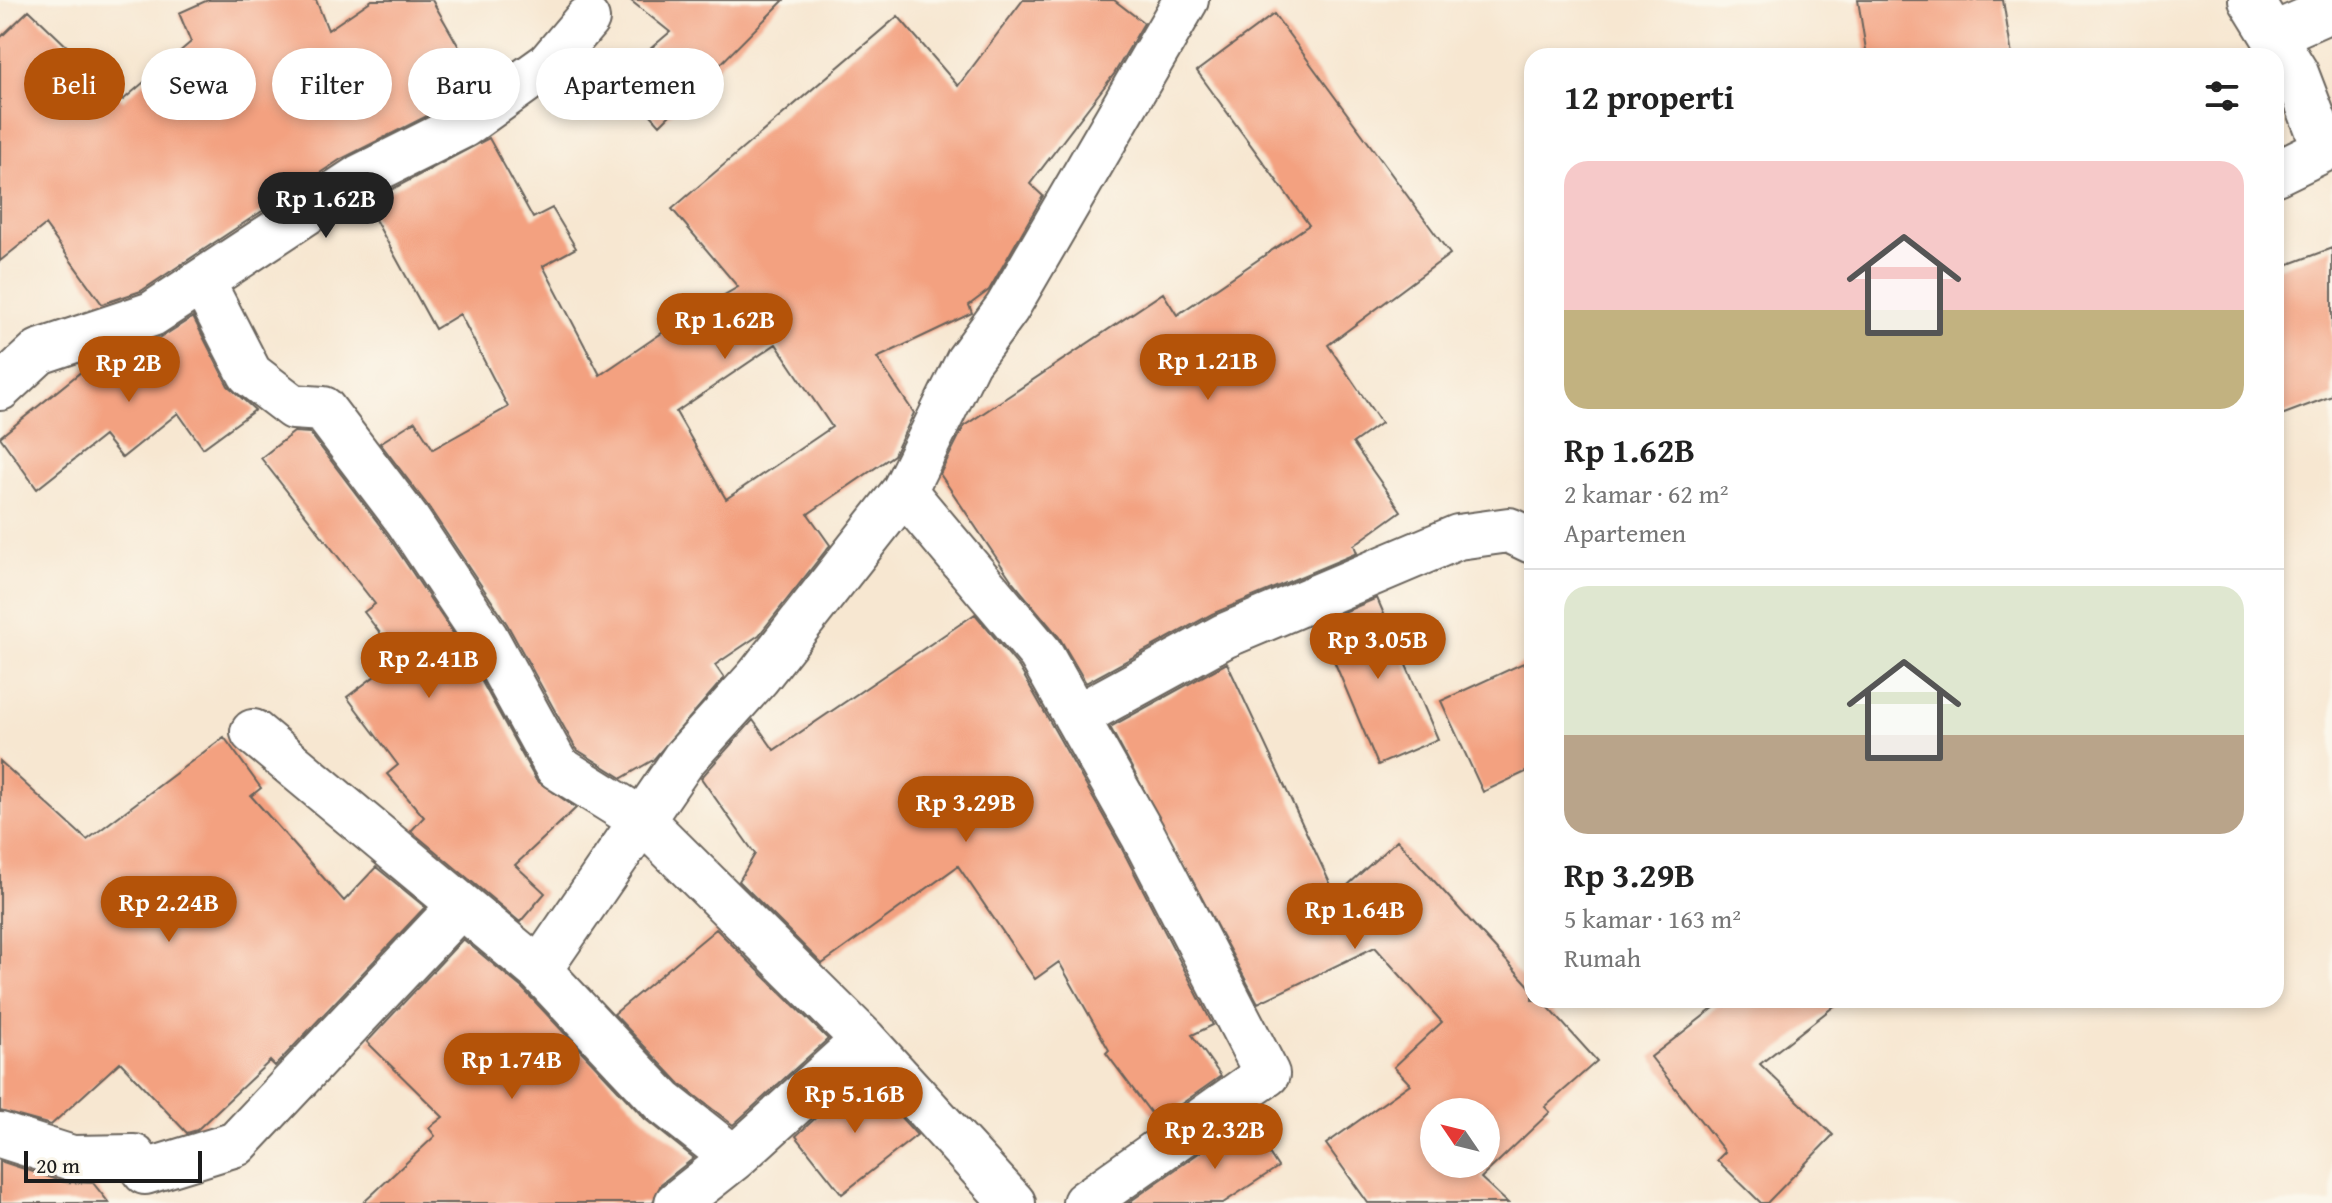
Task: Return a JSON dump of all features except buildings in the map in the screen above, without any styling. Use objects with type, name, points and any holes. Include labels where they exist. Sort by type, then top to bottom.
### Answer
[{"type":"street","points":[[539,970],[684,759],[758,677],[904,491],[968,361],[1007,308],[1186,0]]},
{"type":"street","points":[[2281,48],[2263,17],[2332,9]]},
{"type":"street","points":[[0,388],[39,352],[152,314],[360,177],[464,125],[549,64],[587,19]]},
{"type":"street","points":[[2284,53],[2296,73],[2329,158],[2284,171]]},
{"type":"street","points":[[202,281],[250,374],[293,407],[323,409],[408,521],[486,638],[557,767],[642,820],[864,1040],[1013,1203]]},
{"type":"street","points":[[904,491],[1040,653],[1144,837],[1267,1074],[1085,1203]]},
{"type":"street","points":[[1076,717],[1224,636],[1458,537],[1494,529],[1509,530],[1524,537]]},
{"type":"street","points":[[253,732],[539,970],[663,1102],[734,1158]]},
{"type":"street","points":[[0,1135],[72,1158],[134,1157],[145,1172],[236,1144],[461,905]]},
{"type":"street","points":[[677,1203],[734,1158],[864,1040]]}]
